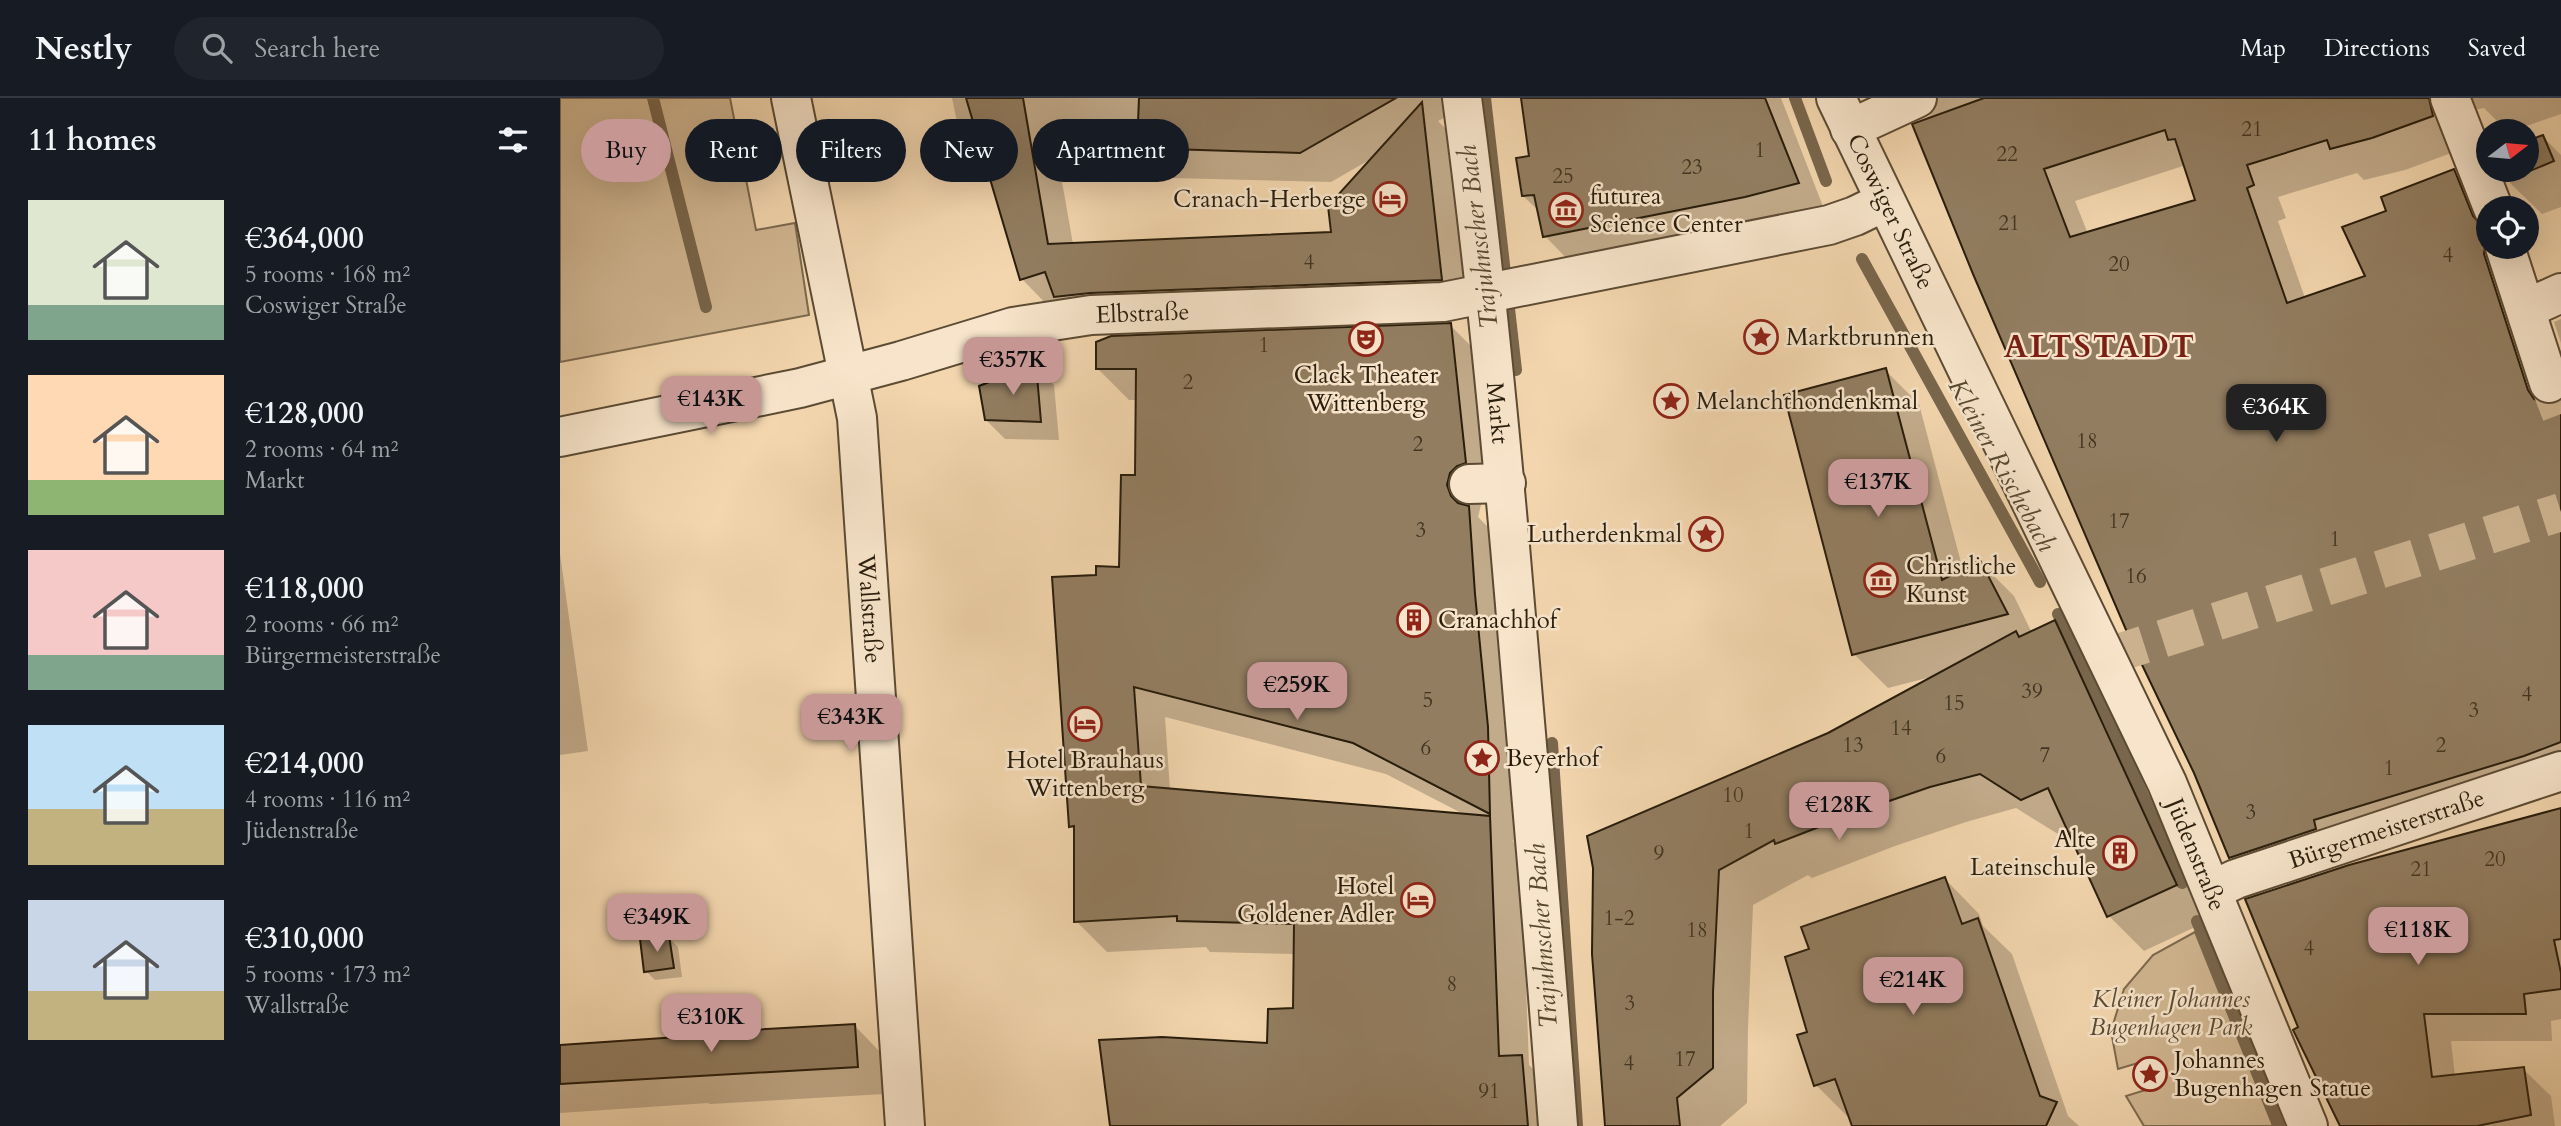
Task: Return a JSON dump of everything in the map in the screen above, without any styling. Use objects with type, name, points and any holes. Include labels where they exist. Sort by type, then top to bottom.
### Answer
[{"type":"street","name":"Wallstraße","points":[[791,98],[848,374],[859,441],[905,1126]]},
{"type":"street","name":"Markt","points":[[1462,98],[1503,291],[1487,484],[1544,937],[1558,1126]]},
{"type":"street","points":[[1843,114],[1917,98]]},
{"type":"street","points":[[2449,98],[2488,196]]},
{"type":"street","name":"Coswiger Straße","points":[[1843,114],[2074,588]]},
{"type":"street","points":[[1503,291],[1829,225],[1856,216],[1884,202]]},
{"type":"street","points":[[2509,259],[2549,383]]},
{"type":"street","name":"Elbstraße","points":[[560,437],[800,388],[1013,327],[1091,315],[1443,302],[1503,291]]},
{"type":"street","points":[[2526,309],[2561,293]]},
{"type":"street","name":"Jüdenstraße","points":[[2074,588],[2167,783],[2308,1126]]},
{"type":"street","name":"Bürgermeisterstraße","points":[[2213,890],[2236,879],[2561,771]]},
{"type":"green space","points":[[560,98],[730,98],[734,119],[685,119],[685,182],[747,182],[756,230],[795,223],[809,315],[560,362]]},
{"type":"green space","name":"Kleiner Johannes Bugenhagen Park","points":[[2195,932],[2273,1126],[2144,1126],[2126,1096],[2155,1087],[2148,1060],[2118,1069],[2111,1031],[2124,989],[2153,955]]},
{"type":"building","points":[[966,98],[1023,98],[1032,151],[1032,182],[1037,182],[1048,244],[1331,232],[1328,206],[1422,102],[1442,280],[1090,293],[1054,297],[1045,272],[1020,280],[991,182],[1018,182],[1018,119],[972,119]]},
{"type":"building","points":[[1139,98],[1396,98],[1300,153],[1189,150],[1189,119],[1138,119]]},
{"type":"building","points":[[1521,98],[1765,98],[1799,183],[1745,197],[1543,237],[1534,195],[1522,196],[1516,158],[1529,156]]},
{"type":"building","points":[[1984,98],[2429,98],[2433,116],[2372,138],[2330,149],[2327,140],[2247,165],[2254,185],[2247,188],[2287,303],[2365,276],[2342,227],[2386,211],[2381,197],[2454,169],[2476,219],[2476,259],[2486,259],[2528,390],[2534,399],[2544,404],[2561,401],[2561,742],[2524,756],[2314,820],[2316,829],[2229,858],[2194,773],[2133,646],[1973,274],[1912,124]],"holes":[[[2165,130],[2168,140],[2175,139],[2195,200],[2070,237],[2044,169]]]},
{"type":"building","points":[[2543,135],[2554,161],[2539,167],[2539,136]]},
{"type":"building","points":[[1451,323],[1466,463],[1457,466],[1450,473],[1447,485],[1451,496],[1458,503],[1469,506],[1488,727],[1490,814],[1353,743],[1134,687],[1141,786],[1490,816],[1499,1056],[1522,1055],[1528,1126],[1110,1126],[1099,1040],[1162,1037],[1267,1043],[1268,1009],[1293,1008],[1294,924],[1177,921],[1177,916],[1074,922],[1074,826],[1069,827],[1052,577],[1096,575],[1096,566],[1119,567],[1121,475],[1135,475],[1136,369],[1096,369],[1096,342],[1111,336]]},
{"type":"building","points":[[1036,364],[1041,422],[985,420],[979,386]]},
{"type":"building","points":[[1886,368],[1942,580],[1980,560],[2008,614],[1852,655],[1784,395]]},
{"type":"building","points":[[2055,620],[2177,885],[2107,917],[2048,788],[2021,800],[1980,774],[1930,787],[1775,844],[1774,840],[1719,870],[1713,992],[1713,1068],[1677,1098],[1680,1126],[1605,1126],[1592,954],[1593,868],[1587,836],[1828,733],[2016,631],[2019,637]]},
{"type":"building","points":[[2561,808],[2561,939],[2554,940],[2561,973],[2561,989],[2524,994],[2526,1014],[2424,1014],[2432,1077],[2524,1067],[2531,1115],[2477,1126],[2340,1126],[2293,1030],[2298,1027],[2245,899],[2349,865]]},
{"type":"building","points":[[1945,877],[1962,924],[1978,918],[2040,1096],[2057,1102],[2046,1126],[1852,1126],[1835,1079],[1814,1086],[1797,1035],[1807,1032],[1785,957],[1809,949],[1801,927]]},
{"type":"building","points":[[669,936],[674,968],[644,972],[640,939]]},
{"type":"building","points":[[855,1024],[858,1067],[560,1084],[560,1045],[678,1037],[678,1034]]},
{"type":"waterway","points":[[653,98],[706,307]]},
{"type":"waterway","name":"Trajuhnscher Bach","points":[[1485,98],[1516,370]]},
{"type":"waterway","name":"Kleiner Rischebach","points":[[1795,98],[1826,181]]},
{"type":"waterway","name":"Kleiner Rischebach","points":[[1862,259],[2040,582]]},
{"type":"waterway","name":"Kleiner Rischebach","points":[[2058,614],[2182,883]]},
{"type":"waterway","name":"Trajuhnscher Bach","points":[[1552,743],[1577,1126]]},
{"type":"waterway","name":"Kleiner Rischebach","points":[[2197,921],[2279,1126]]},
{"type":"tunnel","points":[[2549,383],[2561,414]]},
{"type":"tunnel","points":[[2108,656],[2561,512]]},
{"type":"place","name":"Cranach-Herberge","points":[[1390,199]]},
{"type":"place","name":"futurea Science Center","points":[[1566,210]]},
{"type":"place","name":"Marktbrunnen","points":[[1761,337]]},
{"type":"place","name":"Clack Theater Wittenberg","points":[[1366,339]]},
{"type":"place","name":"Melanchthondenkmal","points":[[1671,401]]},
{"type":"place","name":"Lutherdenkmal","points":[[1706,534]]},
{"type":"place","name":"Christliche Kunst","points":[[1881,580]]},
{"type":"place","name":"Cranachhof","points":[[1414,620]]},
{"type":"place","name":"Hotel Brauhaus Wittenberg","points":[[1085,724]]},
{"type":"place","name":"Beyerhof","points":[[1482,758]]},
{"type":"place","name":"Alte Lateinschule","points":[[2120,853]]},
{"type":"place","name":"Hotel Goldener Adler","points":[[1418,900]]},
{"type":"place","name":"Johannes Bugenhagen Statue","points":[[2150,1074]]},
{"type":"district","name":"ALTSTADT","points":[[2100,347]]}]
